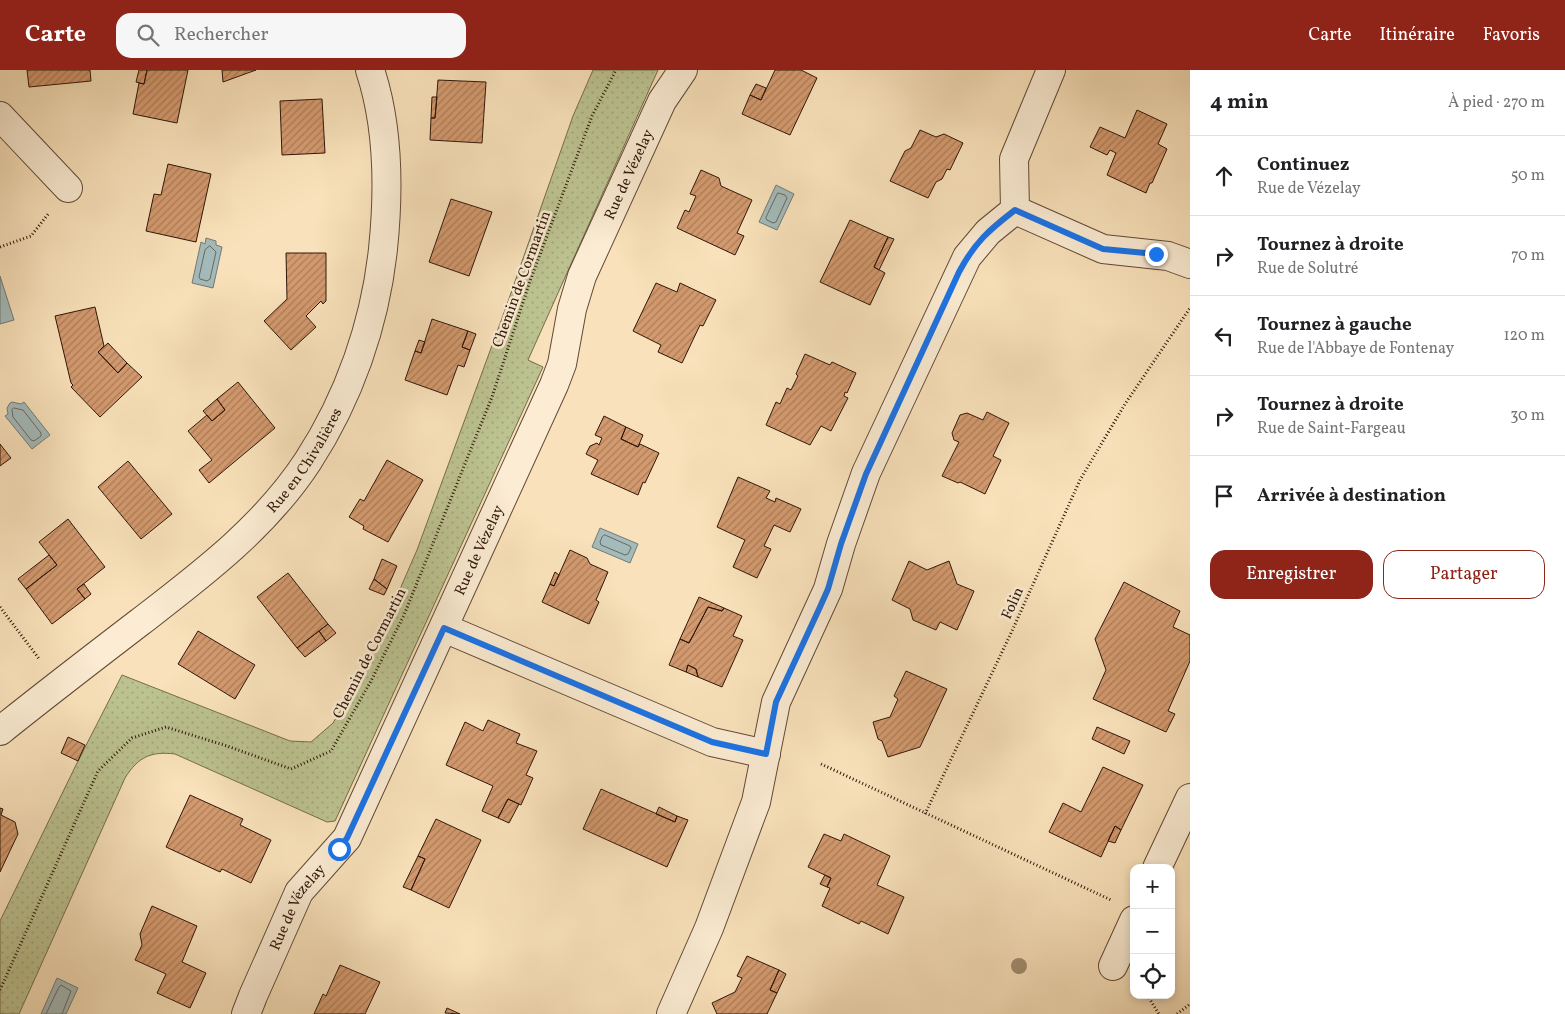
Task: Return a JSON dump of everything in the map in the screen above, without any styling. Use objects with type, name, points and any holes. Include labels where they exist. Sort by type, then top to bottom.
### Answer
[{"type":"street","name":"Rue en Chivalières","points":[[0,731],[221,558],[282,496],[307,462],[330,425],[348,384],[363,342],[378,286],[383,249],[386,170],[379,106],[370,70]]},
{"type":"street","name":"Rue de Vézelay","points":[[246,1014],[299,892],[347,838],[558,375],[562,364],[576,293],[588,262],[662,102],[683,70]]},
{"type":"street","points":[[1015,210],[1014,159],[1052,70]]},
{"type":"street","points":[[0,116],[68,188]]},
{"type":"street","points":[[1015,210],[1103,249],[1168,256],[1190,264]]},
{"type":"street","points":[[671,1014],[709,928],[756,802],[776,702],[820,607],[870,465],[967,257],[988,232],[1015,210]]},
{"type":"street","points":[[444,628],[712,742],[766,754]]},
{"type":"street","points":[[1159,864],[1190,798]]},
{"type":"street","points":[[1113,966],[1125,911]]},
{"type":"path","name":"Chemin de Cormartin","points":[[0,990],[98,771],[132,738],[166,726],[291,769],[331,751],[371,681],[404,615],[492,397],[530,281],[592,116],[616,70]]},
{"type":"path","points":[[0,247],[31,236],[68,188]]},
{"type":"path","name":"Folin","points":[[925,814],[1012,631],[1080,480],[1125,404],[1190,308]]},
{"type":"path","points":[[0,607],[59,684]]},
{"type":"path","points":[[821,764],[1125,911]]},
{"type":"path","points":[[1150,999],[1159,1014]]},
{"type":"path","points":[[1177,1014],[1190,1004]]},
{"type":"green space","points":[[593,70],[658,70],[528,360],[543,367],[335,821],[327,822],[175,754],[152,755],[140,760],[125,778],[19,1014],[0,1014],[0,921],[122,675],[290,741],[311,742],[333,723],[366,667],[417,550],[505,310],[573,116]]},
{"type":"water","points":[[776,185],[794,194],[777,230],[759,222]]},
{"type":"water","points":[[206,238],[216,241],[216,245],[222,247],[213,288],[192,283],[201,242],[205,244]]},
{"type":"water","points":[[0,276],[14,320],[0,324]]},
{"type":"water","points":[[12,402],[21,404],[24,402],[50,435],[32,449],[5,416],[8,414],[7,408]]},
{"type":"water","points":[[600,528],[638,544],[630,563],[592,547]]},
{"type":"water","points":[[57,978],[78,988],[66,1014],[41,1014]]},
{"type":"building","points":[[27,70],[90,70],[91,81],[29,87]]},
{"type":"building","points":[[139,70],[147,70],[144,84],[136,82]]},
{"type":"building","points":[[147,70],[188,70],[177,123],[133,114],[139,83],[144,84]]},
{"type":"building","points":[[222,70],[256,70],[223,82]]},
{"type":"building","points":[[775,70],[801,70],[817,78],[790,135],[742,114],[750,95],[761,100]]},
{"type":"building","points":[[438,80],[486,82],[482,143],[430,140],[431,118],[435,118]]},
{"type":"building","points":[[756,84],[766,88],[761,100],[750,95]]},
{"type":"building","points":[[432,97],[437,97],[435,118],[431,118]]},
{"type":"building","points":[[322,99],[325,153],[282,155],[280,101]]},
{"type":"building","points":[[1137,110],[1167,124],[1158,144],[1167,149],[1146,193],[1107,175],[1116,153],[1110,150],[1107,155],[1090,147],[1100,127],[1125,138]]},
{"type":"building","points":[[920,130],[936,137],[944,134],[963,143],[950,170],[947,169],[942,179],[936,182],[928,198],[890,181],[905,151],[911,148]]},
{"type":"building","points":[[168,164],[211,174],[196,242],[146,231],[154,194],[161,195]]},
{"type":"building","points":[[701,170],[719,178],[721,186],[752,200],[737,233],[744,236],[735,255],[677,228],[685,210],[689,212],[696,196],[690,194]]},
{"type":"building","points":[[451,199],[492,212],[469,276],[429,262]]},
{"type":"building","points":[[850,220],[888,237],[874,267],[885,273],[870,305],[820,282]]},
{"type":"building","points":[[888,237],[894,239],[879,270],[874,267]]},
{"type":"building","points":[[286,253],[326,253],[326,301],[323,304],[321,301],[306,316],[316,327],[291,350],[264,321],[287,299]]},
{"type":"building","points":[[656,283],[677,292],[680,283],[716,300],[703,326],[700,325],[682,363],[658,352],[661,345],[633,331]]},
{"type":"building","points":[[95,307],[104,346],[98,352],[118,373],[127,363],[142,377],[100,417],[71,387],[73,385],[55,316]]},
{"type":"building","points":[[432,319],[468,331],[462,347],[470,350],[464,367],[458,365],[447,395],[405,380],[415,351],[421,353]]},
{"type":"building","points":[[468,331],[476,334],[470,350],[462,347]]},
{"type":"building","points":[[419,340],[425,342],[421,353],[415,351]]},
{"type":"building","points":[[108,343],[127,363],[118,373],[98,352]]},
{"type":"building","points":[[805,354],[830,365],[832,362],[856,373],[847,393],[845,392],[844,396],[848,398],[831,431],[821,426],[810,445],[766,425],[776,402],[780,404],[787,388],[791,390]]},
{"type":"building","points":[[238,382],[275,428],[209,483],[199,470],[212,460],[188,431],[207,415],[212,421],[225,410],[217,399]]},
{"type":"building","points":[[217,399],[225,410],[212,421],[203,411]]},
{"type":"building","points":[[987,412],[1009,423],[993,456],[1001,460],[985,494],[942,476],[959,442],[954,440],[952,433],[960,415],[967,413],[983,420]]},
{"type":"building","points":[[604,416],[626,427],[621,439],[638,447],[640,444],[659,453],[638,495],[591,474],[598,460],[586,454],[590,446],[597,443],[599,445],[602,438],[595,435]]},
{"type":"building","points":[[626,427],[643,435],[638,447],[621,439]]},
{"type":"building","points":[[0,444],[11,458],[0,466]]},
{"type":"building","points":[[387,460],[423,480],[388,542],[363,529],[364,526],[349,517],[360,499],[364,501]]},
{"type":"building","points":[[128,461],[172,514],[141,539],[98,487]]},
{"type":"building","points":[[738,477],[770,491],[766,498],[775,502],[776,498],[801,509],[790,532],[774,525],[764,546],[771,549],[757,578],[733,567],[745,540],[717,527]]},
{"type":"building","points":[[68,519],[105,567],[77,589],[85,599],[52,624],[26,589],[57,565],[39,542]]},
{"type":"building","points":[[570,550],[587,558],[590,564],[608,572],[596,600],[599,602],[589,624],[542,602],[550,584],[554,586]]},
{"type":"building","points":[[49,555],[57,565],[26,589],[18,579]]},
{"type":"building","points":[[382,559],[397,566],[387,589],[374,579]]},
{"type":"building","points":[[909,561],[927,570],[949,561],[957,584],[974,591],[957,630],[940,622],[936,630],[913,620],[910,609],[892,600]]},
{"type":"building","points":[[555,572],[559,575],[554,586],[550,584]]},
{"type":"building","points":[[288,573],[328,624],[297,648],[257,597]]},
{"type":"building","points":[[374,579],[387,589],[384,595],[369,589]]},
{"type":"building","points":[[1124,582],[1180,611],[1173,627],[1190,635],[1190,661],[1168,711],[1175,714],[1166,732],[1093,699],[1106,670],[1095,639]]},
{"type":"building","points":[[84,584],[91,594],[85,599],[77,589]]},
{"type":"building","points":[[699,597],[724,608],[722,611],[708,607],[689,643],[680,639]]},
{"type":"building","points":[[708,607],[722,611],[724,608],[742,616],[733,636],[743,640],[722,687],[698,677],[696,669],[688,665],[686,672],[669,665],[680,639],[689,643]]},
{"type":"building","points":[[328,624],[336,633],[326,641],[319,631]]},
{"type":"building","points":[[198,631],[255,665],[235,699],[178,664]]},
{"type":"building","points":[[319,631],[326,641],[305,657],[297,648]]},
{"type":"building","points":[[688,665],[696,669],[698,677],[686,672]]},
{"type":"building","points":[[906,671],[947,689],[920,747],[888,757],[882,741],[878,739],[873,722],[890,717],[898,699],[894,696]]},
{"type":"building","points":[[488,720],[520,734],[516,743],[537,751],[526,775],[533,778],[521,805],[508,799],[498,818],[482,811],[493,786],[446,765],[465,722],[483,731]]},
{"type":"building","points":[[1097,727],[1130,741],[1124,754],[1092,739]]},
{"type":"building","points":[[68,737],[85,745],[78,761],[61,753]]},
{"type":"building","points":[[1103,767],[1143,785],[1121,830],[1115,826],[1101,857],[1049,832],[1063,803],[1081,812]]},
{"type":"building","points":[[601,789],[675,822],[677,816],[688,820],[667,867],[583,829]]},
{"type":"building","points":[[190,795],[243,819],[240,825],[271,840],[251,883],[222,869],[220,872],[166,847]]},
{"type":"building","points":[[508,799],[519,804],[509,823],[498,818]]},
{"type":"building","points":[[659,807],[677,816],[675,822],[656,814]]},
{"type":"building","points":[[0,808],[3,809],[1,815],[15,822],[18,834],[0,872]]},
{"type":"building","points":[[436,819],[481,840],[449,908],[411,890],[425,859],[418,856]]},
{"type":"building","points":[[1115,826],[1121,830],[1115,843],[1108,841]]},
{"type":"building","points":[[824,834],[841,841],[844,834],[890,856],[877,885],[904,897],[888,934],[861,921],[859,924],[822,906],[830,888],[827,887],[831,878],[808,867]]},
{"type":"building","points":[[418,856],[425,859],[411,890],[403,887]]},
{"type":"building","points":[[825,875],[831,878],[827,887],[820,884]]},
{"type":"building","points":[[152,906],[197,926],[182,962],[206,973],[190,1008],[157,993],[166,974],[135,960],[142,945],[140,934]]},
{"type":"building","points":[[747,956],[779,970],[770,990],[777,993],[767,1014],[717,1014],[712,1003],[735,992],[742,978],[737,976]]},
{"type":"building","points":[[340,965],[380,982],[365,1014],[314,1014],[323,994],[326,996]]},
{"type":"building","points":[[779,970],[786,974],[777,993],[770,990]]},
{"type":"building","points":[[447,1008],[460,1014],[445,1013]]},
{"type":"route","points":[[339,849],[347,838],[444,628],[712,742],[766,754],[776,702],[828,589],[841,544],[866,474],[959,272],[973,248],[988,232],[1015,210],[1103,249],[1156,254]]}]
